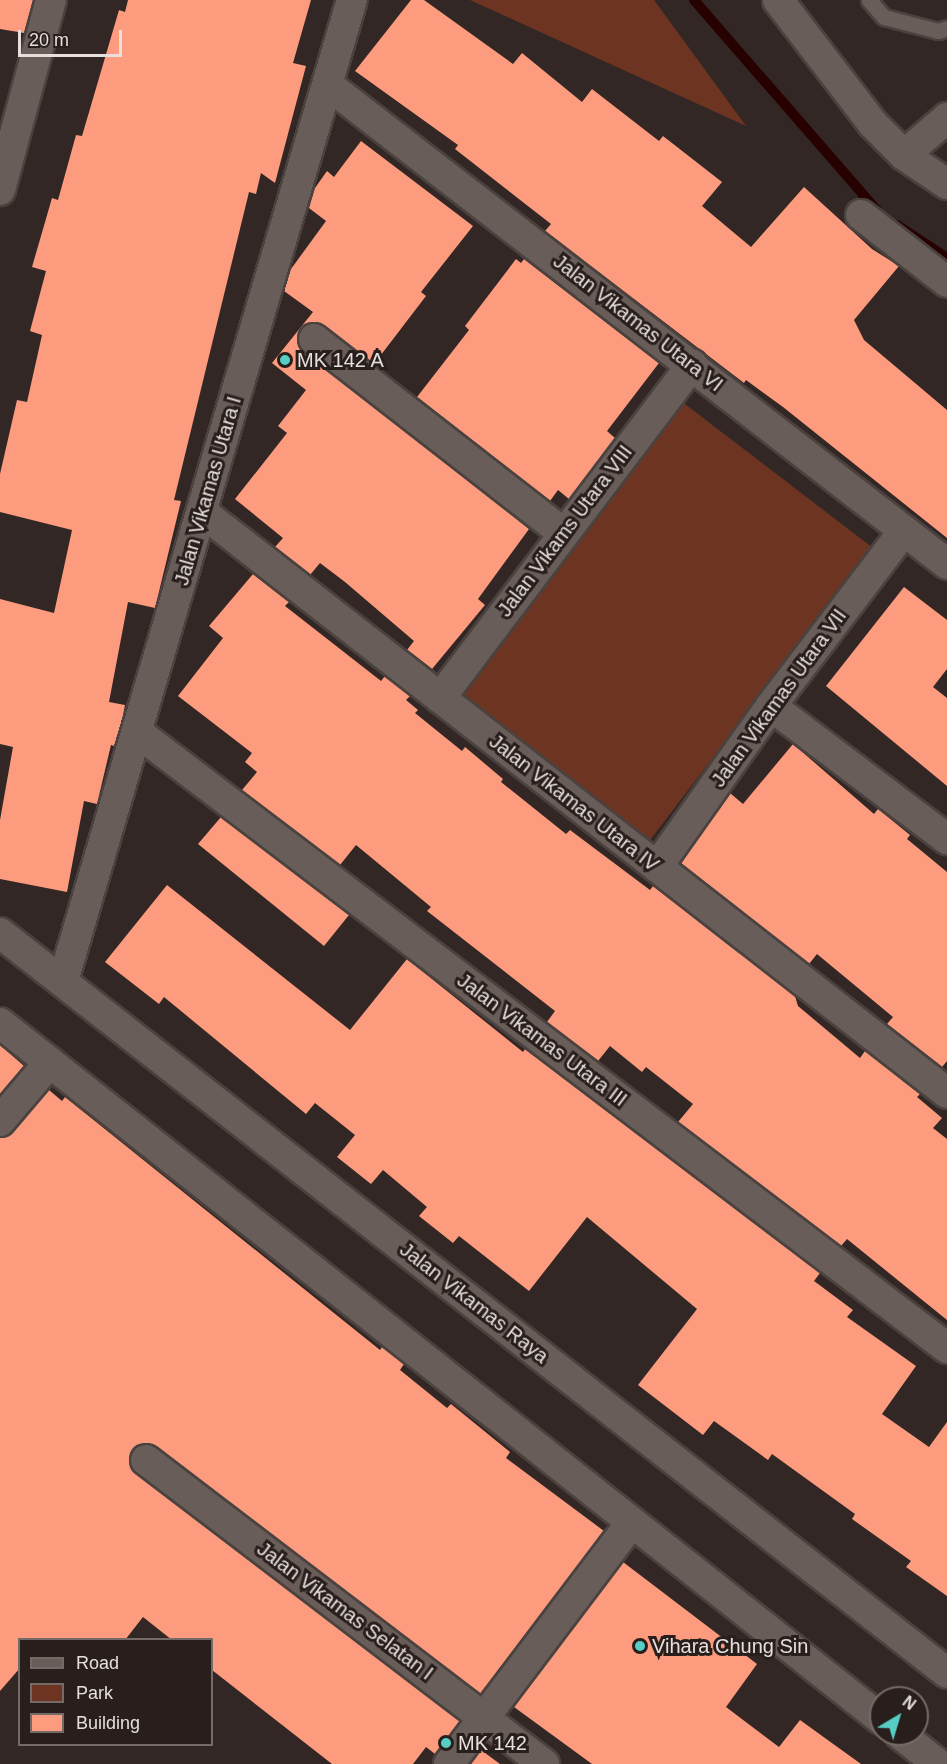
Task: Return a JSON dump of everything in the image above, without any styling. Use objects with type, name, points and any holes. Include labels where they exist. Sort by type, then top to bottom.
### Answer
[{"type":"street","points":[[0,190],[51,0]]},
{"type":"street","name":"Jalan Vikamas Utara I","points":[[63,981],[352,0]]},
{"type":"street","points":[[778,0],[848,93],[904,155],[947,184]]},
{"type":"street","name":"Jalan Vikamas Utara VI","points":[[328,85],[947,564]]},
{"type":"street","points":[[904,155],[947,118]]},
{"type":"street","points":[[861,215],[947,282]]},
{"type":"street","points":[[314,339],[563,532]]},
{"type":"street","name":"Jalan Vikams Utara VIII","points":[[440,698],[563,532],[692,365]]},
{"type":"street","name":"Jalan Vikamas Utara IV","points":[[202,512],[947,1093]]},
{"type":"street","name":"Jalan Vikamas Utara VII","points":[[657,867],[771,706],[904,531]]},
{"type":"street","points":[[771,706],[947,839]]},
{"type":"street","name":"Jalan Vikamas Utara III","points":[[137,732],[947,1348]]},
{"type":"street","name":"Jalan Vikamas Raya","points":[[0,933],[947,1673]]},
{"type":"street","points":[[0,1023],[869,1710]]},
{"type":"street","points":[[0,1121],[50,1062]]},
{"type":"street","name":"Jalan Vikamas Selatan I","points":[[146,1460],[486,1717],[544,1764]]},
{"type":"street","points":[[449,1764],[632,1522]]},
{"type":"street","points":[[915,1746],[938,1764]]},
{"type":"lane","points":[[869,0],[884,16],[938,31],[947,28]]},
{"type":"green space","points":[[470,0],[654,0],[746,126]]},
{"type":"green space","points":[[681,401],[873,548],[644,848],[452,702]]},
{"type":"building","points":[[0,0],[33,0],[24,33],[0,29]]},
{"type":"building","points":[[128,0],[311,0],[293,63],[306,66],[275,183],[261,173],[256,194],[249,192],[174,500],[181,501],[155,608],[128,602],[109,702],[125,705],[122,720],[114,746],[111,745],[97,804],[84,801],[67,892],[0,879],[0,820],[13,747],[0,744],[0,599],[54,613],[72,530],[0,512],[0,474],[17,400],[27,402],[42,335],[30,331],[46,271],[32,267],[52,198],[58,200],[76,135],[82,136],[119,10],[125,12]]},
{"type":"building","points":[[411,0],[424,0],[513,64],[522,53],[582,102],[592,89],[659,141],[663,136],[722,182],[702,206],[751,247],[804,187],[872,249],[899,266],[854,320],[864,340],[947,410],[947,538],[783,407],[746,380],[744,383],[545,231],[551,224],[455,149],[458,145],[355,71]]},
{"type":"building","points":[[361,141],[473,226],[421,292],[426,296],[374,364],[317,322],[300,329],[298,346],[529,529],[478,599],[485,605],[432,669],[407,650],[414,641],[345,582],[320,563],[310,575],[275,547],[283,538],[235,499],[287,433],[278,426],[306,390],[272,363],[313,312],[284,291],[291,269],[326,221],[309,208],[315,188],[327,171],[334,177]]},
{"type":"building","points":[[516,259],[521,263],[524,259],[659,363],[607,431],[615,438],[569,499],[558,490],[550,501],[417,397],[469,330],[465,326]]},
{"type":"building","points":[[253,574],[289,602],[285,606],[381,681],[385,676],[410,696],[406,700],[418,710],[415,713],[462,751],[465,747],[503,779],[501,782],[566,834],[570,830],[650,890],[653,886],[795,996],[798,1006],[860,1058],[865,1051],[920,1094],[917,1097],[942,1118],[933,1128],[947,1139],[947,1320],[847,1239],[841,1246],[678,1122],[693,1104],[646,1067],[642,1072],[610,1046],[598,1061],[547,1022],[555,1011],[427,911],[431,907],[356,845],[340,865],[242,790],[257,772],[245,762],[252,753],[178,696],[223,638],[209,626]]},
{"type":"building","points":[[904,587],[947,620],[947,669],[933,687],[947,698],[947,786],[826,686]]},
{"type":"building","points":[[793,744],[874,814],[878,809],[910,835],[907,839],[947,872],[947,1061],[942,1067],[887,1024],[893,1017],[817,954],[809,964],[681,863],[730,793],[743,804]]},
{"type":"building","points":[[221,817],[349,915],[324,946],[198,844]]},
{"type":"building","points":[[167,885],[350,1030],[407,959],[523,1052],[525,1049],[820,1273],[814,1281],[853,1310],[847,1317],[916,1366],[882,1414],[929,1447],[947,1422],[947,1596],[906,1567],[911,1561],[852,1519],[855,1514],[772,1454],[768,1460],[714,1421],[703,1435],[638,1385],[697,1309],[587,1217],[529,1291],[459,1236],[453,1243],[419,1216],[427,1207],[383,1170],[371,1184],[337,1157],[355,1135],[315,1103],[306,1114],[164,997],[159,1004],[105,962]]},
{"type":"building","points":[[0,1045],[24,1066],[0,1094]]},
{"type":"building","points":[[49,1090],[62,1101],[65,1097],[380,1350],[382,1347],[404,1364],[400,1370],[447,1408],[451,1404],[510,1452],[506,1458],[604,1531],[480,1694],[156,1446],[140,1444],[132,1450],[130,1466],[136,1474],[460,1721],[435,1754],[426,1747],[413,1764],[332,1764],[213,1671],[213,1638],[169,1638],[143,1617],[127,1638],[18,1638],[18,1670],[0,1691],[0,1138],[13,1132]]},
{"type":"building","points":[[623,1562],[757,1664],[726,1707],[779,1747],[800,1720],[861,1764],[592,1764],[514,1707]]},
{"type":"building","points":[[481,1750],[500,1764],[471,1764]]},
{"type":"waterway","points":[[694,0],[881,215]]},
{"type":"waterway","points":[[897,225],[947,258]]},
{"type":"place","name":"MK 142 A","points":[[285,360]]},
{"type":"place","name":"Vihara Chung Sin","points":[[640,1646]]},
{"type":"place","name":"MK 142","points":[[446,1743]]}]
